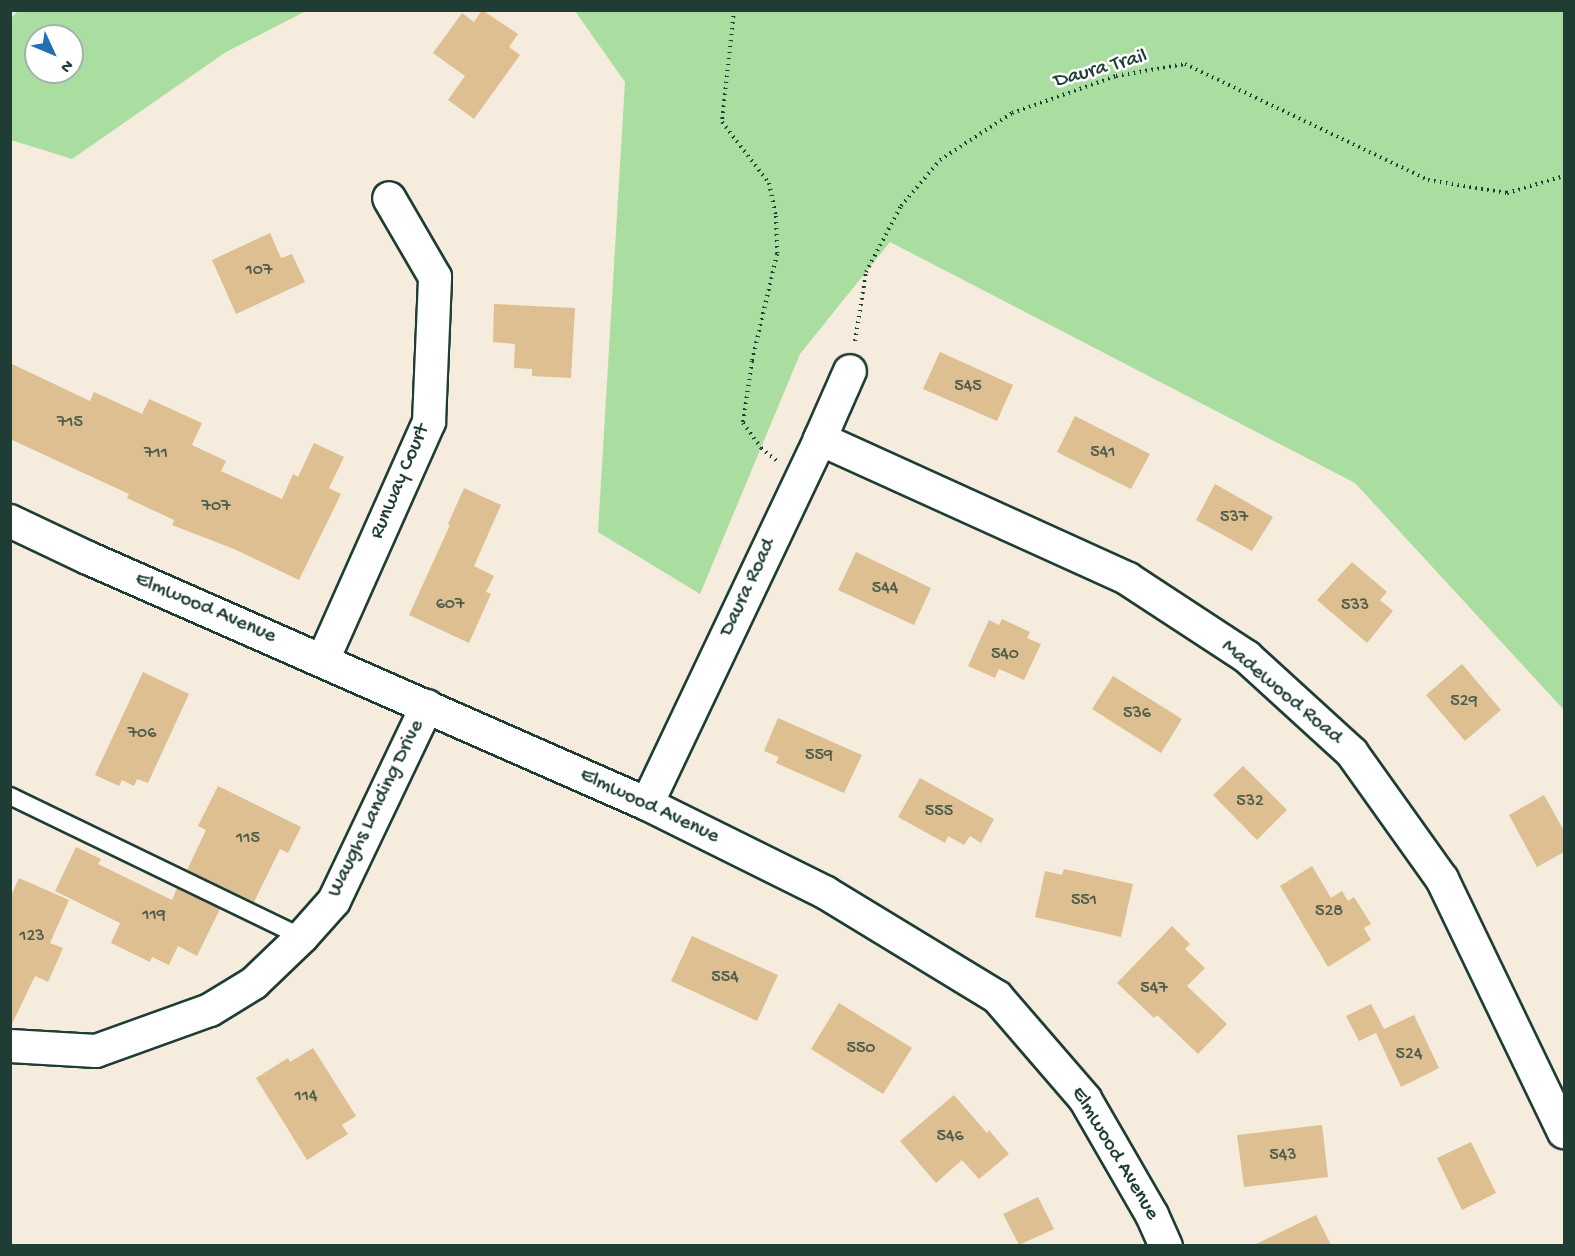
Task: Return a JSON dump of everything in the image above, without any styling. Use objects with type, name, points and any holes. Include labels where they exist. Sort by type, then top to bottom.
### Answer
[{"type":"street","name":"Runway Court","points":[[323,660],[429,422],[435,277],[389,198]]},
{"type":"street","name":"Daura Road","points":[[647,804],[850,371]]},
{"type":"street","name":"Madewood Road","points":[[820,439],[1128,579],[1247,657],[1352,753],[1442,879],[1564,1132]]},
{"type":"street","name":"Elmwood Avenue","points":[[10,520],[88,558],[647,804],[826,893],[997,997],[1085,1099],[1152,1215],[1166,1245]]},
{"type":"street","name":"Waughs Landing Drive","points":[[10,1046],[96,1051],[210,1010],[254,983],[302,937],[334,901],[427,706]]},
{"type":"lane","points":[[10,796],[302,937]]},
{"type":"path","points":[[734,10],[722,122],[769,183],[776,216],[777,254],[752,361],[743,423],[760,448],[774,460],[804,473]]},
{"type":"path","name":"Daura Trail","points":[[850,371],[866,272],[901,206],[940,160],[1012,113],[1116,76],[1185,64],[1428,180],[1507,193],[1564,176]]},
{"type":"green space","points":[[19,10],[306,10],[226,52],[72,159],[11,140],[11,18]]},
{"type":"green space","points":[[575,11],[1564,11],[1564,710],[1355,483],[890,242],[800,354],[700,594],[598,532],[625,82]]},
{"type":"building","points":[[482,10],[518,34],[509,47],[520,55],[474,119],[448,100],[465,76],[433,53],[462,13],[474,22]]},
{"type":"building","points":[[270,233],[281,258],[292,254],[305,282],[236,314],[212,260]]},
{"type":"building","points":[[494,304],[575,308],[571,378],[532,376],[532,369],[514,368],[515,344],[493,342]]},
{"type":"building","points":[[940,352],[1013,385],[997,421],[923,389]]},
{"type":"building","points":[[10,363],[90,401],[94,392],[142,414],[149,399],[202,423],[192,445],[226,461],[221,471],[282,499],[293,474],[298,477],[314,443],[344,457],[329,488],[341,494],[299,580],[234,549],[172,525],[174,520],[127,498],[129,494],[10,439]]},
{"type":"building","points":[[1075,416],[1150,454],[1131,489],[1057,452]]},
{"type":"building","points":[[1215,484],[1273,517],[1252,551],[1196,520]]},
{"type":"building","points":[[464,488],[501,505],[474,566],[494,576],[486,592],[491,594],[469,643],[409,615],[450,525],[448,524]]},
{"type":"building","points":[[856,552],[931,588],[914,625],[838,590]]},
{"type":"building","points":[[1352,562],[1387,592],[1380,600],[1393,611],[1367,643],[1317,600]]},
{"type":"building","points":[[1002,619],[1030,632],[1027,638],[1041,644],[1024,680],[999,669],[995,678],[968,666],[989,620],[999,625]]},
{"type":"building","points":[[1462,664],[1501,710],[1465,741],[1426,695]]},
{"type":"building","points":[[143,672],[189,694],[148,783],[137,779],[134,786],[122,780],[119,786],[95,775]]},
{"type":"building","points":[[1113,676],[1182,719],[1161,753],[1092,709]]},
{"type":"building","points":[[778,718],[862,755],[844,793],[776,763],[779,757],[764,751]]},
{"type":"building","points":[[1243,766],[1287,810],[1257,840],[1213,795]]},
{"type":"building","points":[[920,778],[994,819],[981,843],[970,836],[964,845],[948,836],[945,843],[898,817]]},
{"type":"building","points":[[218,786],[301,827],[288,853],[280,849],[254,902],[187,870],[206,830],[198,826]]},
{"type":"building","points":[[1544,795],[1564,831],[1564,852],[1537,867],[1509,815]]},
{"type":"building","points":[[76,847],[101,859],[98,864],[172,900],[177,888],[220,909],[197,956],[178,946],[169,965],[152,957],[150,962],[111,943],[120,923],[55,891]]},
{"type":"building","points":[[1312,866],[1331,898],[1342,891],[1348,901],[1354,897],[1371,924],[1364,928],[1371,940],[1328,967],[1280,886]]},
{"type":"building","points":[[1064,869],[1133,884],[1121,937],[1035,917],[1045,871],[1062,875]]},
{"type":"building","points":[[19,878],[69,900],[50,943],[63,948],[48,982],[35,976],[10,1028],[10,898]]},
{"type":"building","points":[[1172,926],[1190,944],[1185,949],[1205,968],[1187,986],[1227,1024],[1198,1054],[1157,1015],[1154,1018],[1117,983]]},
{"type":"building","points":[[692,936],[778,975],[757,1021],[671,981]]},
{"type":"building","points":[[839,1003],[912,1048],[883,1094],[811,1049]]},
{"type":"building","points":[[1371,1004],[1384,1029],[1414,1015],[1439,1068],[1401,1087],[1376,1033],[1359,1041],[1346,1016]]},
{"type":"building","points":[[313,1048],[356,1116],[342,1125],[348,1134],[307,1160],[256,1078],[288,1058],[290,1062]]},
{"type":"building","points":[[954,1095],[1009,1154],[979,1179],[962,1160],[936,1183],[900,1141]]},
{"type":"building","points":[[1322,1125],[1328,1177],[1244,1187],[1237,1135]]},
{"type":"building","points":[[1471,1142],[1496,1193],[1462,1210],[1437,1158]]},
{"type":"building","points":[[1038,1197],[1054,1229],[1019,1245],[1003,1214]]},
{"type":"building","points":[[1316,1215],[1331,1245],[1254,1245]]}]
